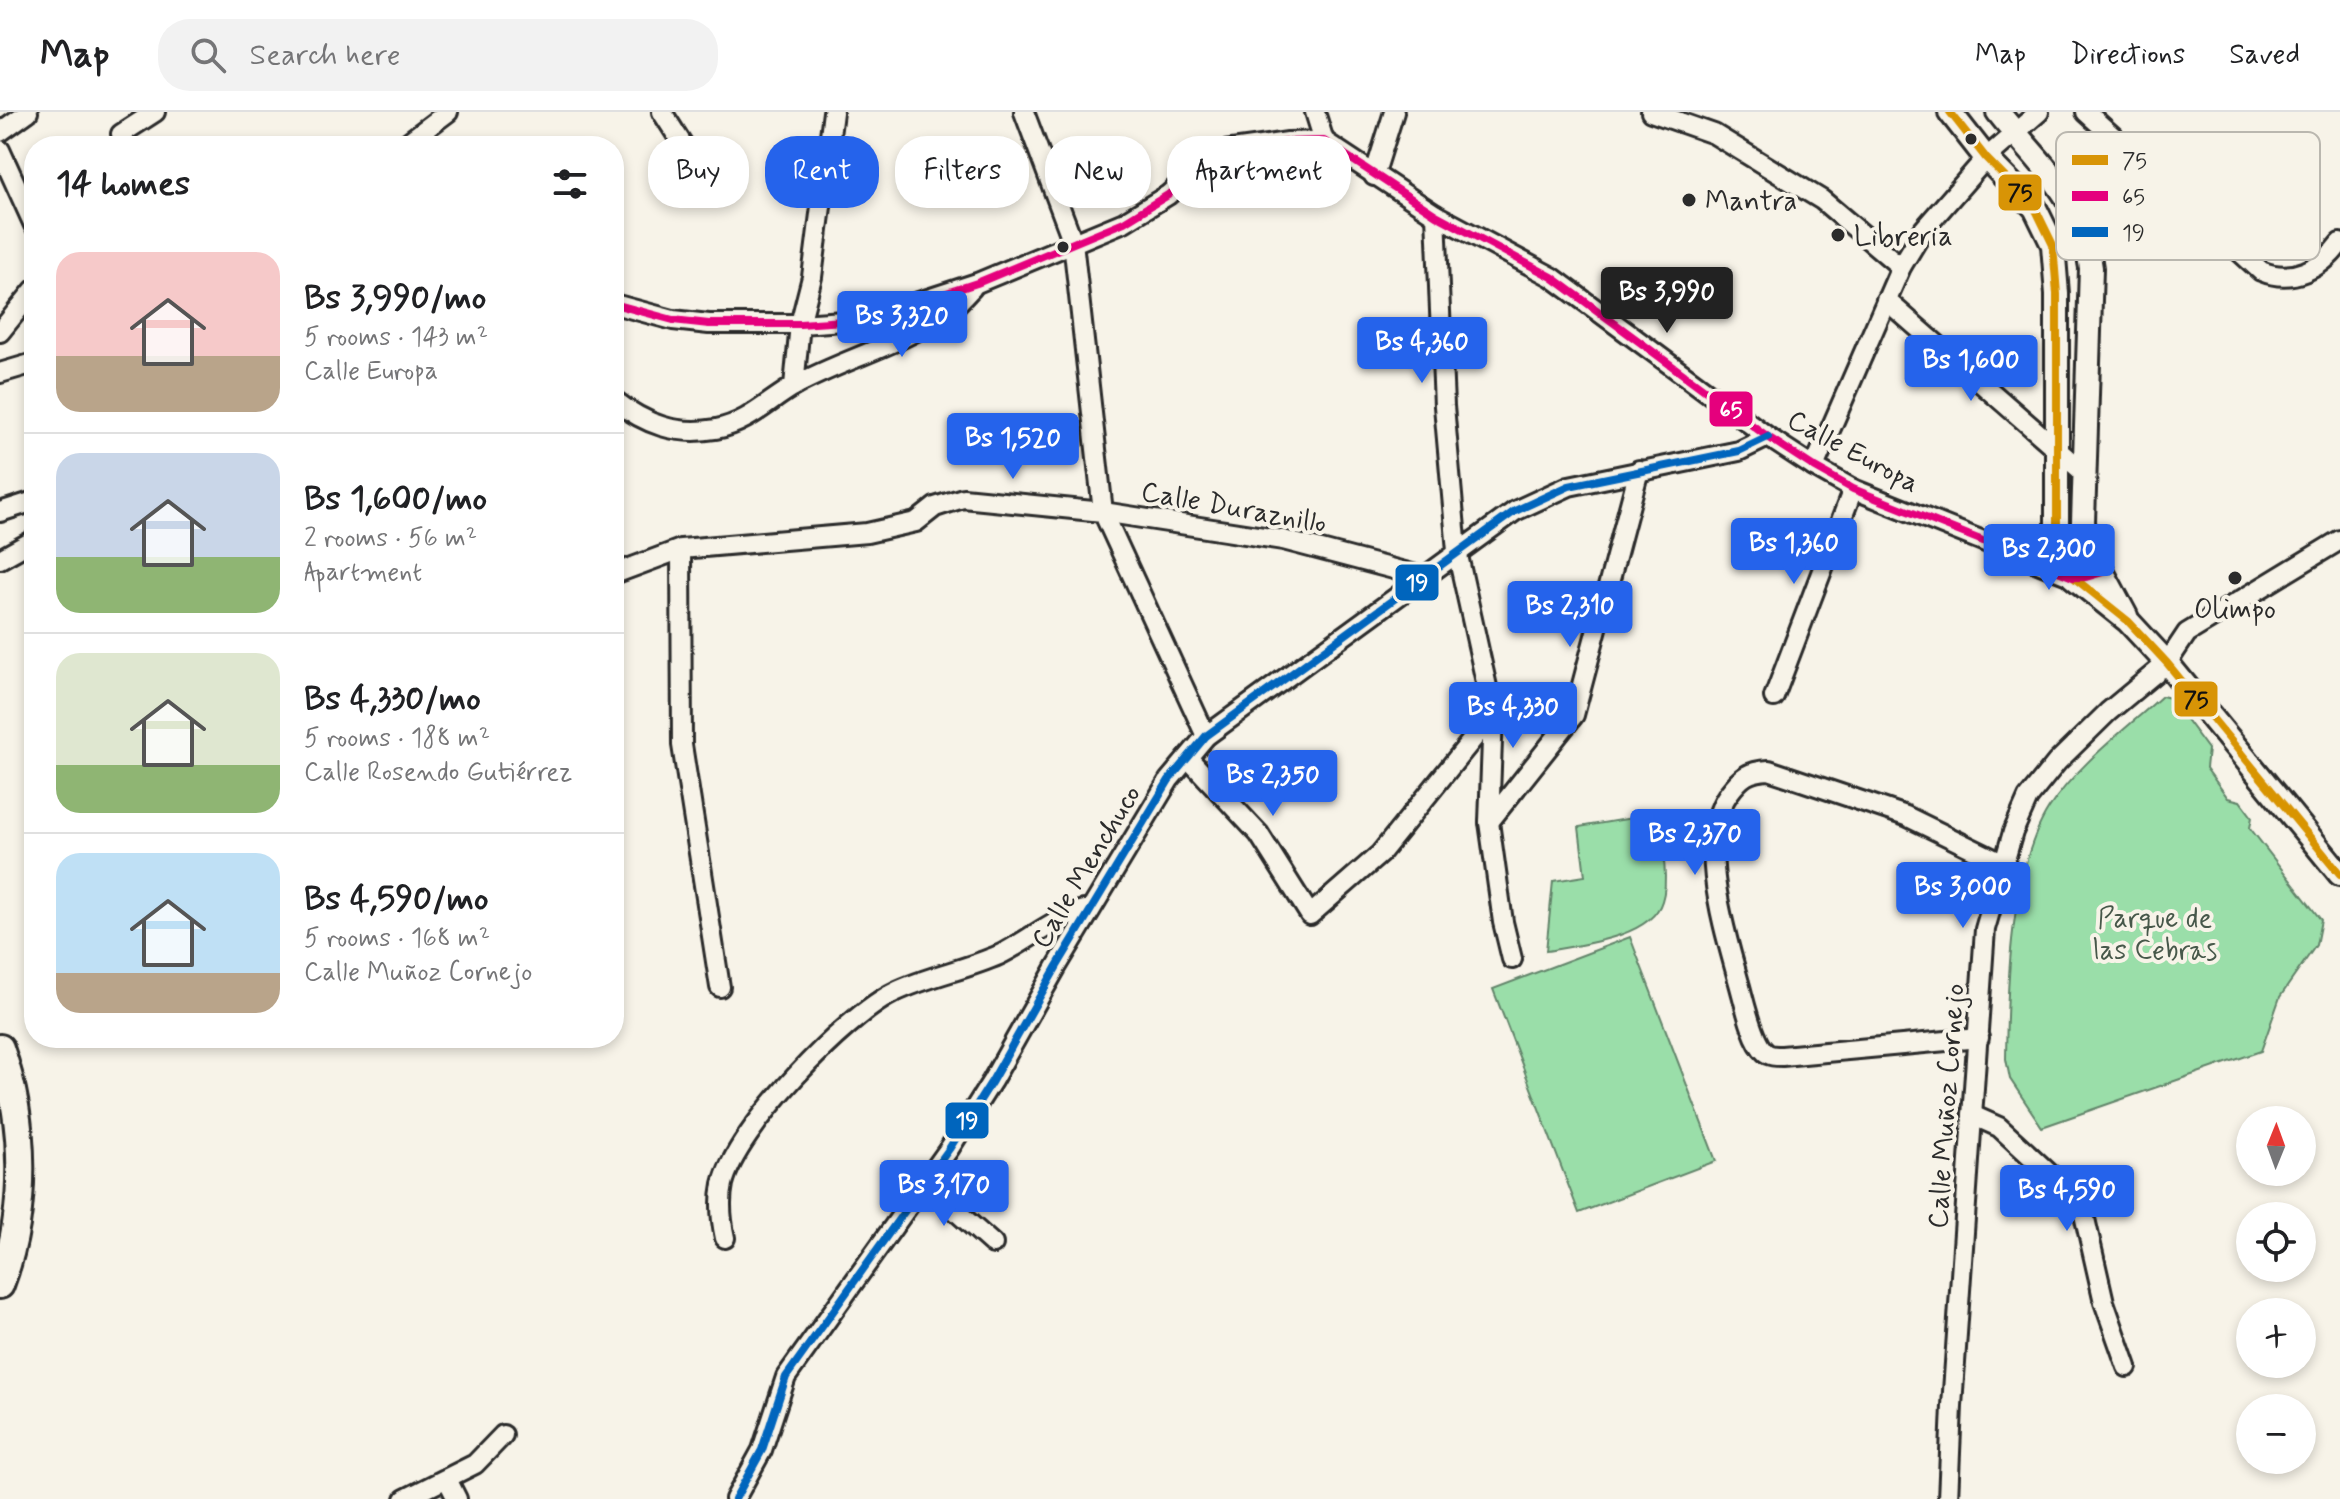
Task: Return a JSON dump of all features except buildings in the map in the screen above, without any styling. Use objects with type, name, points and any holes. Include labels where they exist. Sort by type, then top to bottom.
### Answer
[{"type":"main road","points":[[0,1048],[14,1087],[20,1165],[10,1258],[0,1285]]},
{"type":"street","points":[[0,132],[28,112]]},
{"type":"street","points":[[121,134],[155,112]]},
{"type":"street","points":[[416,136],[448,112]]},
{"type":"street","points":[[662,112],[677,136]]},
{"type":"street","points":[[794,386],[800,324],[812,277],[833,112]]},
{"type":"street","points":[[1024,112],[1073,242],[1103,512],[1206,736]]},
{"type":"street","points":[[1315,112],[1322,136]]},
{"type":"street","points":[[1374,176],[1394,112]]},
{"type":"street","points":[[1651,112],[1714,134],[1822,200],[1901,267]]},
{"type":"street","points":[[1950,112],[1986,158],[2035,208],[2053,245],[2057,294],[2058,546],[2073,577],[2128,621],[2167,663],[2340,874]]},
{"type":"street","points":[[1998,112],[2056,183]]},
{"type":"street","points":[[1814,467],[1901,267],[1924,229],[1986,158],[2039,112]]},
{"type":"street","points":[[2086,112],[2108,132]]},
{"type":"street","points":[[0,150],[24,203]]},
{"type":"street","name":"Calle Europa","points":[[1351,160],[1436,215],[1552,277],[1768,437],[1814,467],[1853,489],[2073,577]]},
{"type":"street","points":[[624,307],[673,320],[709,324],[800,324],[879,315],[977,283],[1124,222],[1167,196]]},
{"type":"street","points":[[1436,215],[1444,406],[1457,551],[1493,714],[1489,822],[1503,922],[1512,959]]},
{"type":"street","points":[[2249,260],[2261,271],[2276,277],[2303,274],[2319,265],[2340,243]]},
{"type":"street","points":[[2090,260],[2083,522],[2087,543],[2128,621]]},
{"type":"street","points":[[624,408],[662,428],[686,431],[718,429],[756,414],[794,386],[947,313],[977,283]]},
{"type":"street","points":[[1886,300],[2084,473]]},
{"type":"street","points":[[0,332],[24,302]]},
{"type":"street","points":[[0,373],[24,366]]},
{"type":"street","name":"Calle Menchuco","points":[[735,1499],[762,1450],[786,1377],[992,1081],[1169,780],[1206,736],[1457,551],[1515,511],[1545,495],[1569,486],[1639,470],[1739,451],[1768,437]]},
{"type":"street","points":[[1489,822],[1574,715],[1639,470]]},
{"type":"street","points":[[1774,697],[1853,489]]},
{"type":"street","name":"Calle Duraznillo","points":[[624,567],[681,549],[867,533],[916,522],[935,507],[963,498],[1103,512],[1283,540],[1424,577]]},
{"type":"street","points":[[0,512],[24,504]]},
{"type":"street","name":"Calle Muñoz Cornejo","points":[[1948,1499],[1985,929],[2013,832],[2028,798],[2047,774],[2108,712],[2167,663],[2187,633],[2340,540]]},
{"type":"street","name":"Calle Europa","points":[[1999,549],[2087,543]]},
{"type":"street","points":[[0,559],[24,546]]},
{"type":"street","points":[[681,549],[682,745],[720,987]]},
{"type":"street","points":[[2073,577],[2103,572]]},
{"type":"street","points":[[1188,758],[1259,834],[1310,915],[1380,854],[1493,714]]},
{"type":"street","points":[[1979,1038],[1767,1055],[1750,1021],[1731,954],[1712,848],[1715,823],[1721,804],[1742,776],[1755,770],[1769,770],[1906,816],[2004,864]]},
{"type":"street","points":[[725,1238],[720,1212],[721,1197],[723,1182],[736,1154],[753,1126],[832,1039],[893,993],[998,956],[1039,935],[1071,912],[1090,910]]},
{"type":"street","points":[[1972,1115],[1999,1127],[2064,1187],[2083,1210],[2104,1302],[2127,1367]]},
{"type":"street","points":[[923,1182],[993,1244]]},
{"type":"street","points":[[405,1499],[475,1464],[503,1435]]},
{"type":"street","points":[[447,1479],[457,1499]]},
{"type":"green space","name":"Parque de las Cebras","points":[[2162,696],[2170,698],[2208,749],[2206,768],[2228,798],[2240,801],[2252,817],[2250,828],[2321,920],[2316,945],[2280,997],[2261,1051],[2042,1127],[2010,1079],[2006,1059],[2013,929],[2026,863],[2036,833],[2061,792],[2087,762]]},
{"type":"green space","points":[[1656,814],[1665,881],[1662,901],[1655,914],[1644,924],[1612,938],[1546,951],[1553,881],[1585,876],[1579,827]]},
{"type":"green space","points":[[1630,937],[1716,1161],[1579,1213],[1493,989]]},
{"type":"transit line","name":"75","points":[[1950,112],[1986,158],[2035,208],[2053,245],[2057,294],[2058,546],[2073,577],[2128,621],[2167,663],[2340,874]]},
{"type":"transit line","name":"65","points":[[624,307],[673,320],[709,324],[800,324],[879,315],[977,283],[1124,222],[1168,195],[1205,162],[1225,151],[1288,142],[1324,141],[1436,215],[1552,277],[1768,437],[1853,489],[2073,577],[2103,572]]},
{"type":"transit line","name":"19","points":[[735,1499],[762,1450],[786,1377],[949,1149],[1169,780],[1206,736],[1515,511],[1569,486],[1739,451],[1768,437]]},
{"type":"place","name":"Mantra","points":[[1689,200]]},
{"type":"place","name":"Libreria","points":[[1838,235]]},
{"type":"place","name":"Olimpo","points":[[2235,578]]}]
